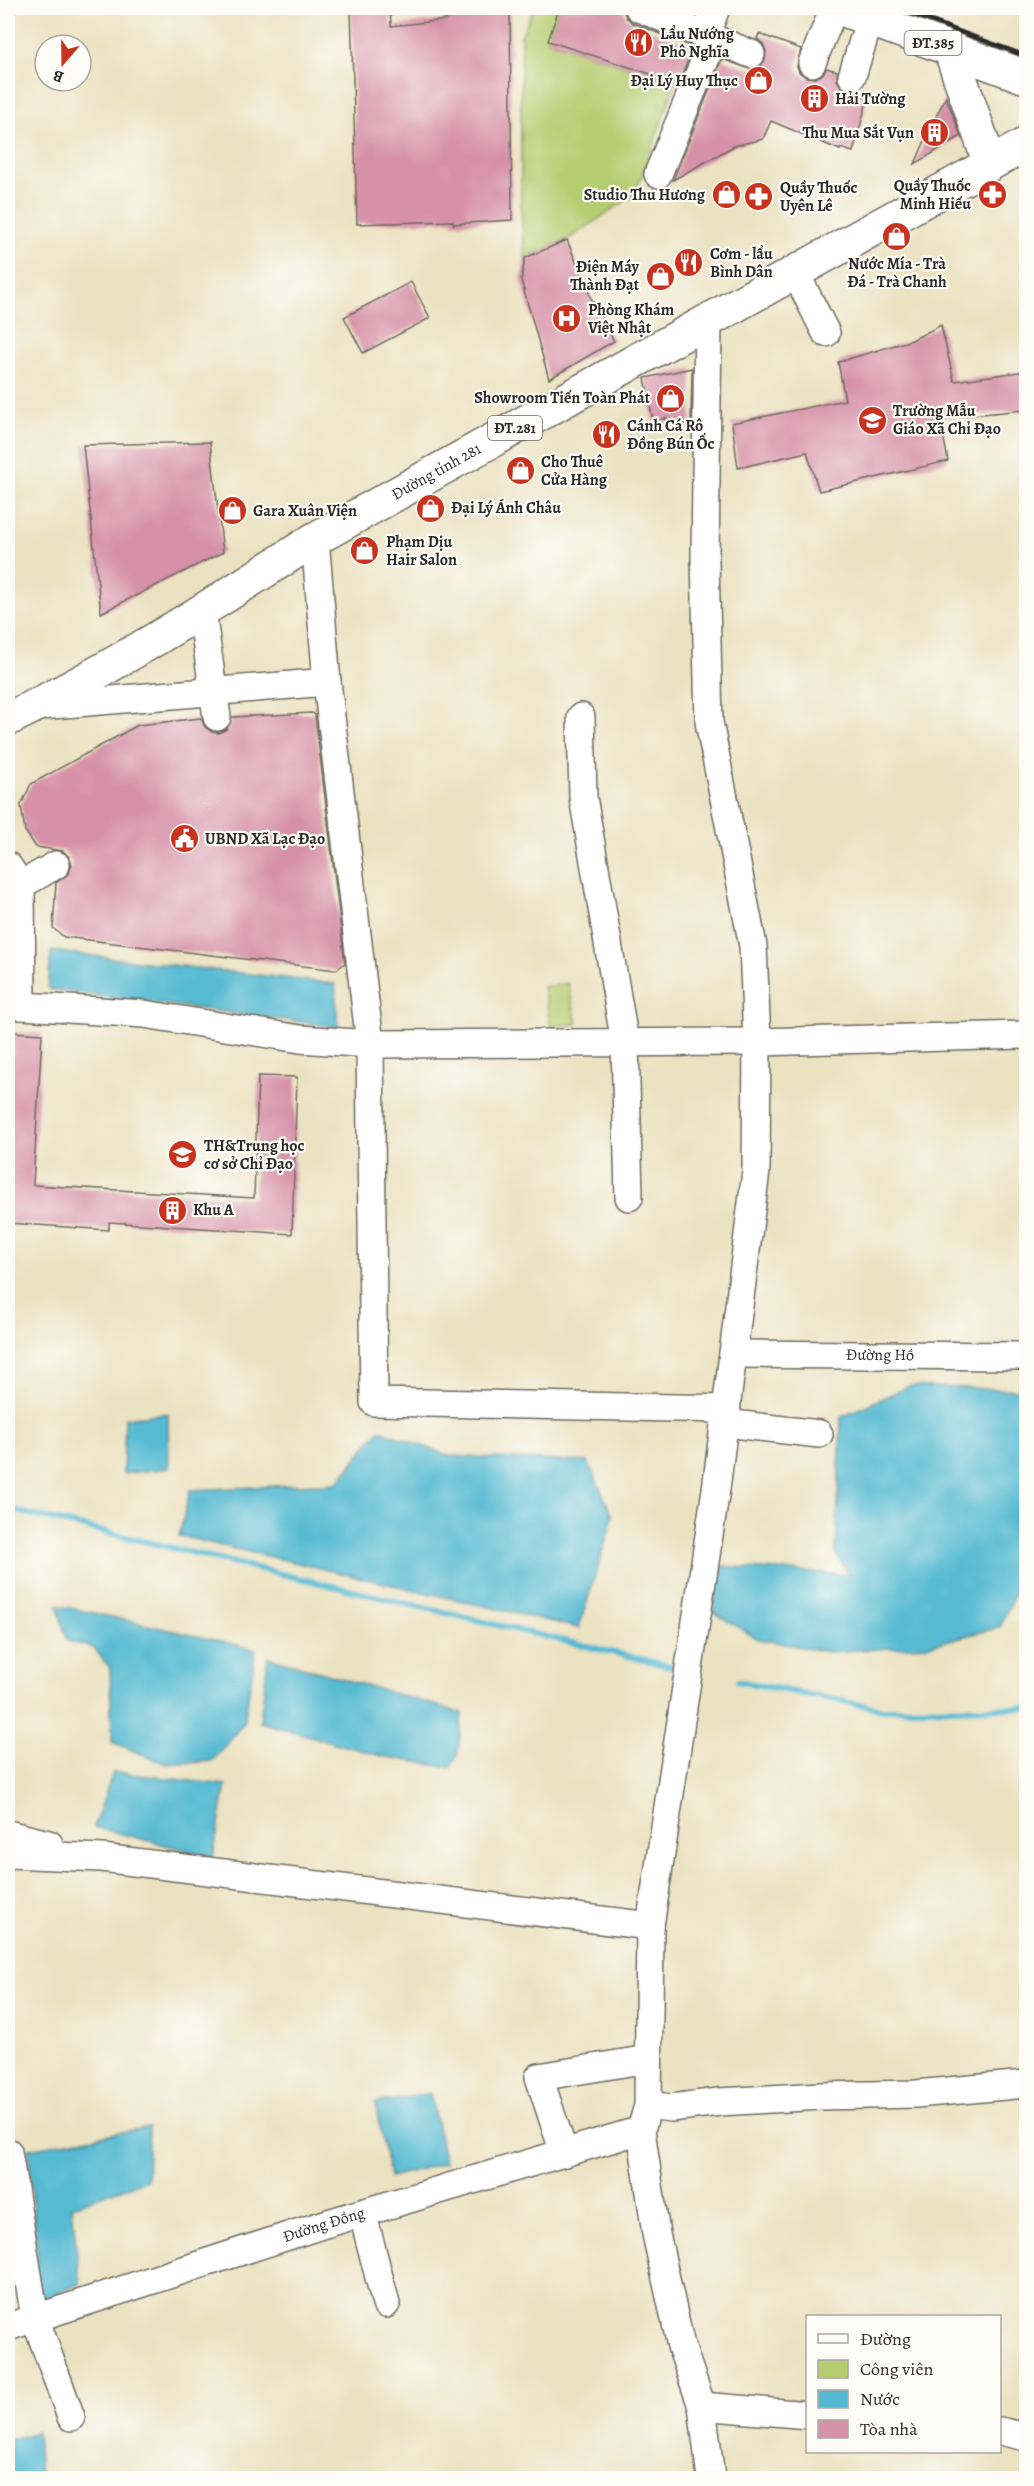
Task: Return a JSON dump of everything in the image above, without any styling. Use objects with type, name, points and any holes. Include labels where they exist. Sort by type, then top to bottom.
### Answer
[{"type":"main road","name":"ĐT.385","points":[[839,8],[1026,77]]},
{"type":"main road","points":[[950,49],[990,164]]},
{"type":"main road","name":"Đường tỉnh 281","points":[[20,713],[202,612],[315,540],[1026,144]]},
{"type":"street","points":[[639,8],[751,54]]},
{"type":"street","points":[[658,174],[710,37],[716,8]]},
{"type":"street","points":[[812,63],[834,8]]},
{"type":"street","points":[[852,76],[870,19]]},
{"type":"street","points":[[795,272],[826,333]]},
{"type":"street","points":[[708,320],[705,560],[709,722],[753,946],[756,1171],[726,1416],[650,1926],[645,2117],[656,2234],[681,2346],[702,2406],[711,2478]]},
{"type":"street","points":[[315,540],[327,682],[370,1044],[374,1402],[726,1416],[819,1434]]},
{"type":"street","points":[[202,612],[217,717]]},
{"type":"street","points":[[20,713],[212,691],[327,682]]},
{"type":"street","points":[[581,717],[583,797],[625,1043],[629,1197]]},
{"type":"street","points":[[56,865],[14,876],[15,1006],[144,1014],[203,1035],[370,1044],[625,1043],[1026,1035]]},
{"type":"street","name":"Đường Hồ","points":[[733,1354],[1026,1356]]},
{"type":"street","points":[[8,1834],[102,1858]]},
{"type":"street","points":[[8,1854],[102,1858],[650,1926]]},
{"type":"street","points":[[564,2153],[539,2077],[648,2059]]},
{"type":"street","points":[[645,2117],[671,2108],[719,2102],[821,2096],[916,2094],[1026,2084]]},
{"type":"street","name":"Đường Đồng","points":[[8,2327],[325,2224],[363,2215],[564,2153],[645,2117]]},
{"type":"street","points":[[8,2152],[35,2318],[71,2417]]},
{"type":"street","points":[[363,2215],[386,2304]]},
{"type":"street","points":[[702,2406],[806,2415]]},
{"type":"street","points":[[1001,2431],[1026,2437]]},
{"type":"green space","points":[[534,8],[559,8],[548,41],[676,82],[635,194],[567,240],[525,258],[521,210],[521,36]]},
{"type":"green space","points":[[568,983],[577,1024],[551,1026],[543,987]]},
{"type":"water","points":[[51,951],[335,984],[338,1027],[48,989]]},
{"type":"water","points":[[909,1386],[1026,1390],[1026,1575],[1023,1575],[1000,1627],[926,1646],[829,1652],[758,1639],[713,1612],[719,1566],[850,1575],[836,1555],[841,1417]]},
{"type":"water","points":[[168,1413],[169,1468],[123,1474],[125,1418]]},
{"type":"water","points":[[379,1430],[450,1456],[588,1462],[613,1517],[579,1628],[179,1536],[190,1490],[337,1483]]},
{"type":"water","points":[[57,1605],[256,1649],[244,1723],[212,1761],[166,1764],[112,1742],[110,1668],[94,1648],[67,1641]]},
{"type":"water","points":[[268,1657],[462,1713],[458,1753],[451,1768],[381,1756],[260,1722]]},
{"type":"water","points":[[113,1772],[226,1785],[213,1857],[94,1827]]},
{"type":"water","points":[[430,2093],[445,2163],[390,2177],[375,2103]]},
{"type":"water","points":[[149,2127],[147,2180],[72,2206],[80,2284],[41,2300],[28,2149]]},
{"type":"water","points":[[37,2432],[40,2478],[8,2478],[8,2440]]},
{"type":"building","points":[[351,8],[390,8],[391,26],[446,20],[446,8],[510,8],[512,220],[453,224],[453,221],[357,224]]},
{"type":"building","points":[[559,8],[623,8],[626,17],[633,23],[693,47],[679,83],[548,41]]},
{"type":"building","points":[[759,34],[801,49],[797,66],[799,72],[806,77],[815,78],[822,75],[827,68],[837,71],[837,80],[841,87],[868,98],[853,152],[840,148],[840,150],[771,121],[763,139],[734,146],[673,180],[722,59],[753,70],[760,67],[765,60],[766,51],[757,39]]},
{"type":"building","points":[[946,97],[961,136],[915,164],[933,122]]},
{"type":"building","name":"Phòng Khám Việt Nhật","points":[[567,240],[591,298],[614,341],[549,379],[521,280],[525,258]]},
{"type":"building","points":[[411,282],[430,318],[363,353],[344,317]]},
{"type":"building","points":[[941,325],[954,381],[1026,371],[1026,410],[940,418],[948,461],[819,491],[807,452],[738,468],[732,423],[845,400],[838,362],[912,340]]},
{"type":"building","name":"Showroom Tiến Toàn Phát","points":[[692,368],[691,423],[666,426],[666,418],[653,421],[645,378]]},
{"type":"building","points":[[210,442],[223,552],[101,613],[83,445]]},
{"type":"building","name":"UBND Xã Lạc Đạo","points":[[312,713],[315,715],[345,963],[336,970],[64,937],[53,928],[56,883],[69,873],[72,864],[63,851],[36,847],[25,831],[21,805],[31,784],[138,725],[201,718],[205,727],[212,732],[219,733],[227,729],[232,717]]},
{"type":"building","points":[[13,1032],[42,1034],[33,1185],[254,1198],[258,1076],[297,1077],[292,1234],[109,1222],[109,1230],[8,1223],[8,1113]]},
{"type":"waterway","points":[[8,1509],[670,1666]]},
{"type":"waterway","points":[[738,1681],[883,1709],[1026,1708]]},
{"type":"railway","points":[[896,8],[1026,56]]},
{"type":"place","name":"Lẩu Nướng Phô Nghĩa","points":[[639,43]]},
{"type":"place","name":"Đại Lý Huy Thục","points":[[759,81]]},
{"type":"place","name":"Hải Tường","points":[[814,99]]},
{"type":"place","name":"Thu Mua Sắt Vụn","points":[[935,133]]},
{"type":"place","name":"Studio Thu Hương","points":[[726,195]]},
{"type":"place","name":"Quầy Thuốc Minh Hiếu","points":[[992,195]]},
{"type":"place","name":"Quầy Thuốc Uyên Lê","points":[[759,197]]},
{"type":"place","name":"Nước Mía - Trà Đá - Trà Chanh","points":[[897,236]]},
{"type":"place","name":"Cơm - lẩu Bình Dân","points":[[689,263]]},
{"type":"place","name":"Điện Máy Thành Đạt","points":[[660,276]]},
{"type":"place","name":"Phòng Khám Việt Nhật","points":[[567,319]]},
{"type":"place","name":"Showroom Tiến Toàn Phát","points":[[671,398]]},
{"type":"place","name":"Trường Mẫu Giáo Xã Chỉ Đạo","points":[[872,420]]},
{"type":"place","name":"Cánh Cá Rô Đồng Bún Ốc","points":[[606,435]]},
{"type":"place","name":"Cho Thuê Cửa Hàng","points":[[520,471]]},
{"type":"place","name":"Đại Lý Ánh Châu","points":[[430,508]]},
{"type":"place","name":"Gara Xuân Viện","points":[[232,511]]},
{"type":"place","name":"Phạm Dịu Hair Salon","points":[[365,551]]},
{"type":"place","name":"UBND Xã Lạc Đạo","points":[[184,839]]},
{"type":"place","name":"TH&Trung học cơ sở Chỉ Đạo","points":[[183,1155]]},
{"type":"place","name":"Khu A","points":[[172,1210]]}]
